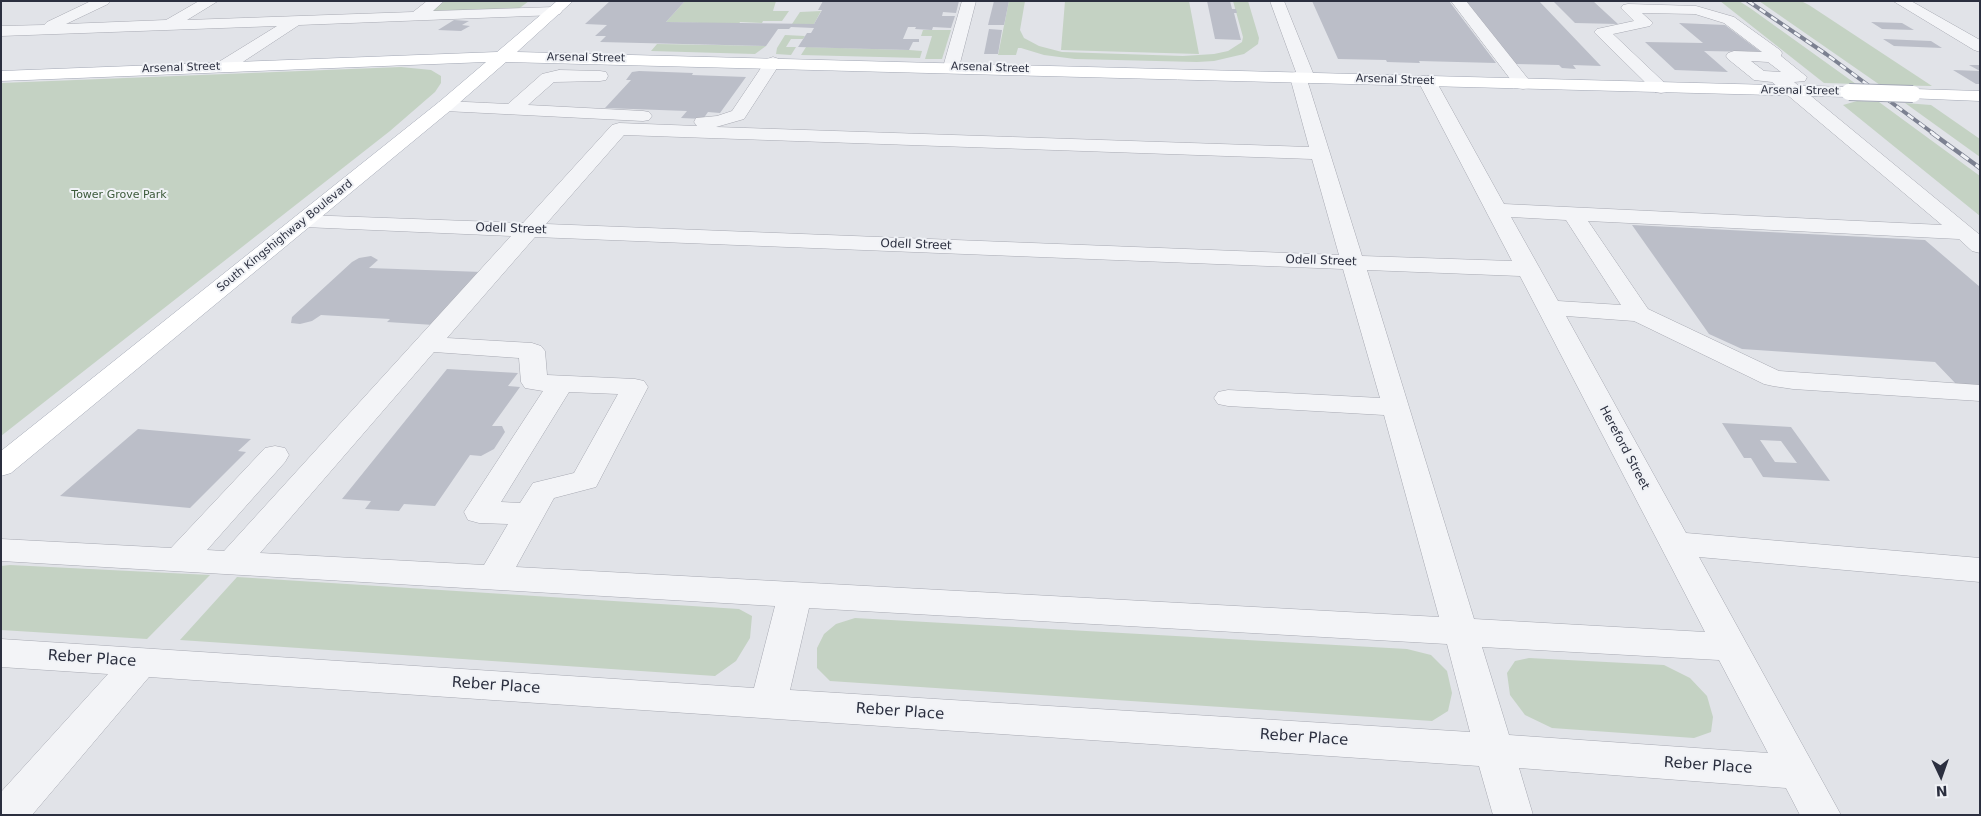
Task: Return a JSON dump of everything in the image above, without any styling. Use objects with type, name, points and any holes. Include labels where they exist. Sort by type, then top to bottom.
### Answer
[{"type":"main road","name":"South Kingshighway Boulevard","points":[[1,466],[450,102],[561,6]]},
{"type":"main road","name":"Arsenal Street","points":[[1,76],[503,56],[1980,96]]},
{"type":"main road","points":[[380,61],[430,66],[450,77],[450,102]]},
{"type":"street","points":[[40,30],[102,1]]},
{"type":"street","points":[[167,24],[211,1]]},
{"type":"street","points":[[417,16],[437,1]]},
{"type":"street","points":[[950,67],[969,1]]},
{"type":"street","points":[[1277,1],[1302,77],[1351,262],[1396,407],[1513,815]]},
{"type":"street","points":[[1458,1],[1523,84]]},
{"type":"street","points":[[1900,1],[1980,47]]},
{"type":"street","points":[[223,67],[320,6]]},
{"type":"street","points":[[5,38],[40,30],[417,16],[561,6]]},
{"type":"street","points":[[1661,88],[1602,32],[1645,24],[1628,8],[1696,10],[1730,20],[1774,53],[1772,57]]},
{"type":"street","points":[[1734,56],[1772,57],[1799,77],[1777,77],[1760,76],[1734,56]]},
{"type":"street","points":[[562,112],[619,58]]},
{"type":"street","points":[[450,102],[513,109],[636,115],[686,124],[719,121],[738,115],[773,62]]},
{"type":"street","points":[[513,109],[548,78],[559,75],[600,76]]},
{"type":"street","points":[[1777,77],[1980,246]]},
{"type":"street","name":"Hereford Street","points":[[1427,81],[1821,815]]},
{"type":"street","points":[[231,564],[619,129],[1321,153]]},
{"type":"street","points":[[1496,210],[1963,233]]},
{"type":"street","points":[[1573,214],[1639,314]]},
{"type":"street","name":"Odell Street","points":[[304,221],[1528,269]]},
{"type":"street","points":[[1549,308],[1639,314],[1773,378],[1793,381],[1980,393]]},
{"type":"street","points":[[427,344],[532,351],[534,382],[635,387],[585,480],[544,490],[493,578]]},
{"type":"street","points":[[529,514],[479,512],[561,384]]},
{"type":"street","points":[[1228,398],[1396,407]]},
{"type":"street","points":[[178,561],[275,454]]},
{"type":"street","points":[[1675,542],[1980,570]]},
{"type":"street","points":[[1,550],[1731,647]]},
{"type":"street","points":[[768,704],[795,594]]},
{"type":"street","name":"Reber Place","points":[[1,653],[1493,750],[1798,772]]},
{"type":"street","points":[[6,815],[141,662]]},
{"type":"green space","points":[[441,1],[529,1],[517,10],[424,14]]},
{"type":"green space","points":[[685,1],[776,1],[773,11],[789,11],[782,21],[763,21],[762,23],[666,22]]},
{"type":"green space","points":[[1009,1],[1025,1],[1020,30],[1024,38],[1039,46],[1062,52],[1183,56],[1228,51],[1242,42],[1243,37],[1233,1],[1248,1],[1259,38],[1258,44],[1244,54],[1214,61],[1075,59],[1044,55],[1021,48],[1018,48],[1016,55],[998,55]]},
{"type":"green space","points":[[1065,1],[1189,1],[1199,54],[1061,50]]},
{"type":"green space","points":[[1720,1],[1739,1],[1856,84],[1824,83]]},
{"type":"green space","points":[[1759,1],[1801,1],[1932,86],[1880,85]]},
{"type":"green space","points":[[821,11],[814,24],[792,24],[800,12]]},
{"type":"green space","points":[[923,30],[951,30],[942,59],[925,59],[932,36],[921,36]]},
{"type":"green space","points":[[785,35],[805,36],[803,39],[791,39],[786,47],[796,47],[791,55],[776,54],[777,48]]},
{"type":"green space","points":[[657,44],[766,46],[755,54],[651,51]]},
{"type":"green space","points":[[806,47],[922,51],[920,58],[801,55]]},
{"type":"green space","name":"Tower Grove Park","points":[[401,67],[431,70],[441,76],[441,83],[435,92],[390,131],[1,436],[1,83]]},
{"type":"green space","points":[[1857,101],[1879,102],[1980,176],[1980,216],[1843,105]]},
{"type":"green space","points":[[1905,103],[1931,105],[1980,139],[1980,157]]},
{"type":"green space","points":[[1,566],[210,575],[147,639],[1,630]]},
{"type":"green space","points":[[237,577],[739,609],[752,616],[750,638],[736,661],[715,676],[180,640]]},
{"type":"green space","points":[[855,618],[1407,649],[1431,655],[1447,671],[1452,693],[1448,711],[1432,721],[830,681],[817,668],[817,648],[824,634],[836,624]]},
{"type":"green space","points":[[1529,658],[1664,665],[1690,678],[1707,696],[1713,717],[1711,732],[1694,738],[1552,728],[1525,715],[1510,695],[1507,673],[1515,661]]},
{"type":"building","points":[[610,1],[685,1],[666,22],[814,24],[822,10],[818,10],[823,1],[959,1],[956,13],[943,12],[942,16],[955,16],[951,28],[933,27],[932,30],[908,27],[903,39],[919,39],[919,42],[913,42],[909,50],[798,47],[807,33],[811,33],[814,28],[791,27],[789,29],[778,29],[766,46],[600,42],[606,36],[595,36],[607,25],[585,24]]},
{"type":"building","points":[[994,1],[1009,1],[1004,25],[988,25]]},
{"type":"building","points":[[1207,1],[1230,1],[1232,9],[1236,9],[1237,13],[1234,13],[1241,40],[1215,39]]},
{"type":"building","points":[[1312,1],[1449,1],[1496,63],[1419,61],[1420,63],[1338,59]]},
{"type":"building","points":[[1466,1],[1539,1],[1601,66],[1573,65],[1576,69],[1562,68],[1559,65],[1516,64]]},
{"type":"building","points":[[1553,1],[1593,1],[1618,24],[1575,23]]},
{"type":"building","points":[[454,20],[469,21],[462,25],[470,26],[461,31],[438,30]]},
{"type":"building","points":[[1871,22],[1902,23],[1914,30],[1882,29]]},
{"type":"building","points":[[1679,23],[1725,25],[1761,52],[1704,51],[1728,72],[1675,70],[1645,42],[1703,43]]},
{"type":"building","points":[[989,29],[1002,30],[998,54],[984,54]]},
{"type":"building","points":[[1883,39],[1931,41],[1942,48],[1894,46]]},
{"type":"building","points":[[1969,65],[1980,65],[1980,71]]},
{"type":"building","points":[[1953,70],[1980,71],[1980,84],[1976,84]]},
{"type":"building","points":[[632,72],[746,77],[720,113],[708,112],[703,119],[681,118],[687,111],[605,108],[631,80],[626,80]]},
{"type":"building","points":[[1632,225],[1925,240],[1980,287],[1980,386],[1957,385],[1935,362],[1742,349],[1709,334]]},
{"type":"building","points":[[371,256],[378,260],[369,268],[482,272],[434,325],[387,322],[390,319],[321,315],[312,321],[300,324],[291,323],[292,317],[352,262],[359,258]]},
{"type":"building","points":[[447,369],[518,373],[508,386],[520,387],[492,426],[502,426],[505,432],[494,449],[481,456],[470,455],[435,506],[404,504],[399,511],[365,509],[371,501],[342,499]]},
{"type":"building","points":[[1722,423],[1791,427],[1830,481],[1763,477],[1751,458],[1744,458]],"holes":[[[1760,440],[1781,441],[1797,463],[1775,462]]]},
{"type":"building","points":[[138,429],[251,439],[238,451],[246,452],[190,508],[60,496]]},
{"type":"railway","points":[[1748,1],[1826,54],[1934,134]]},
{"type":"railway","points":[[1932,133],[1980,168]]}]
